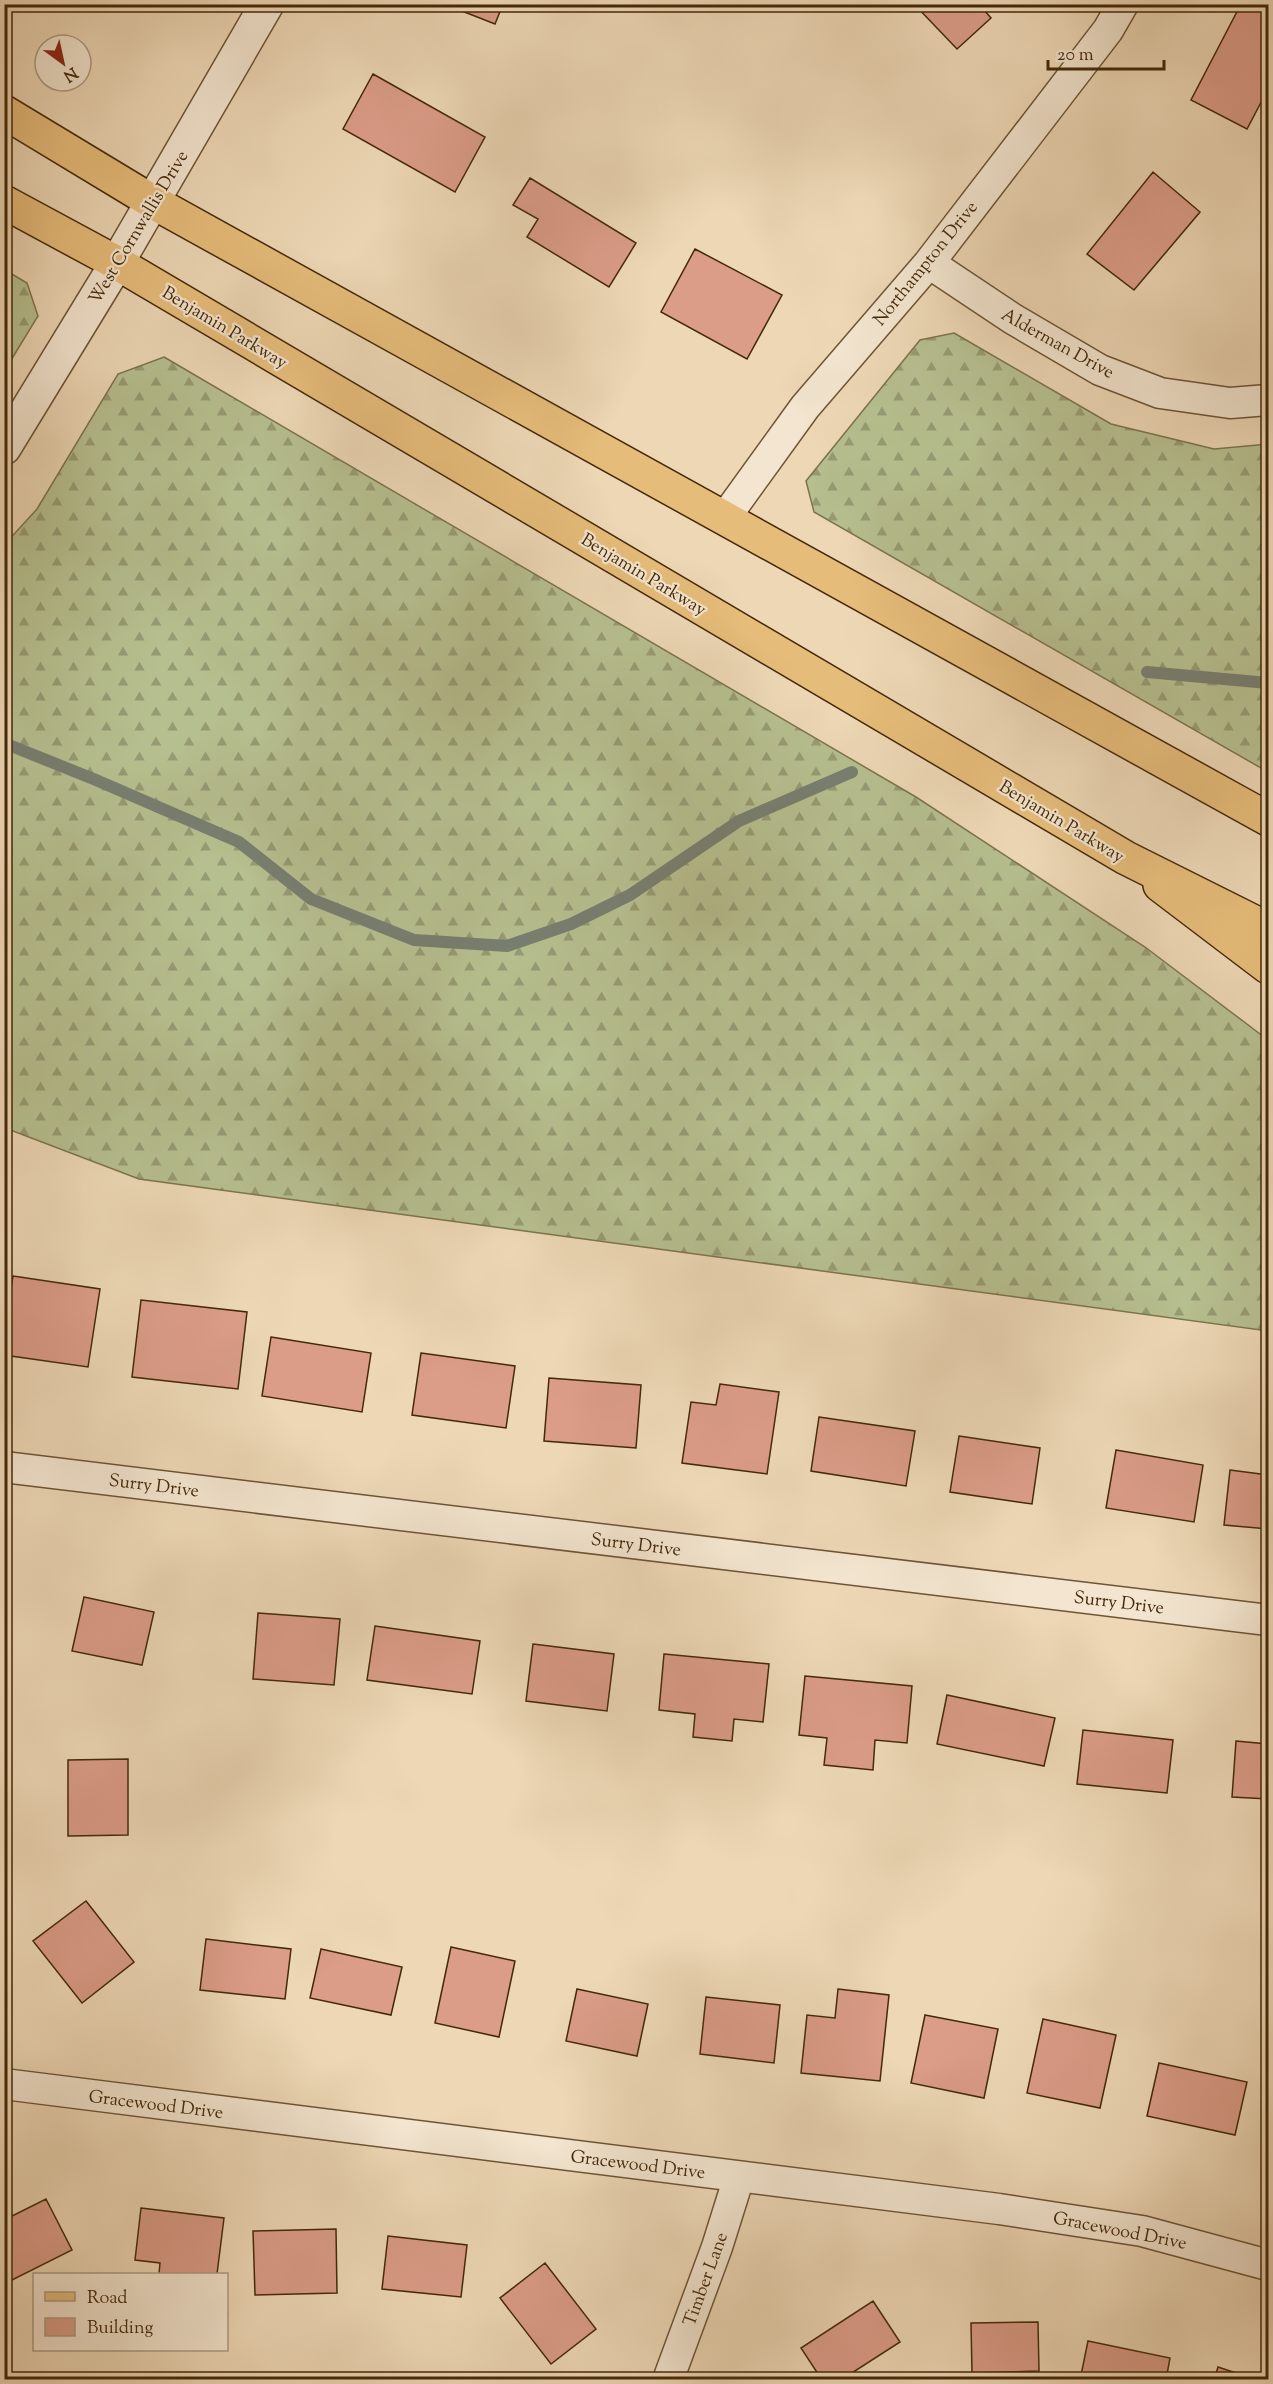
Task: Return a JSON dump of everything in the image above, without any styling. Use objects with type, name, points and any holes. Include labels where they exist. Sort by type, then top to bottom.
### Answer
[{"type":"main road","points":[[4,112],[153,202],[1269,819]]},
{"type":"main road","name":"Benjamin Parkway","points":[[4,202],[117,263],[1125,858],[1269,967]]},
{"type":"main road","points":[[1125,858],[1269,929]]},
{"type":"street","name":"West Cornwallis Drive","points":[[4,448],[117,263],[267,4]]},
{"type":"street","name":"Northampton Drive","points":[[724,519],[805,407],[929,263],[1108,30],[1123,4]]},
{"type":"street","name":"Alderman Drive","points":[[929,263],[1013,319],[1100,370],[1160,393],[1230,403],[1269,400]]},
{"type":"street","name":"Surry Drive","points":[[4,1467],[1269,1620]]},
{"type":"street","name":"Gracewood Drive","points":[[4,2085],[999,2209],[1142,2231],[1269,2265]]},
{"type":"street","name":"Timber Lane","points":[[668,2379],[717,2247],[739,2177]]},
{"type":"green space","points":[[5,270],[27,283],[38,316],[5,370]]},
{"type":"green space","points":[[954,333],[1111,424],[1214,449],[1268,444],[1268,772],[814,512],[806,481],[920,340]]},
{"type":"green space","points":[[164,357],[916,797],[1145,947],[1268,1040],[1268,1331],[139,1179],[5,1128],[5,544],[37,509],[118,374]]},
{"type":"building","points":[[444,4],[503,4],[495,24]]},
{"type":"building","points":[[914,4],[979,4],[991,18],[957,49]]},
{"type":"building","points":[[1241,4],[1268,4],[1268,89],[1247,129],[1191,100]]},
{"type":"building","points":[[373,74],[485,137],[455,192],[343,129]]},
{"type":"building","points":[[1153,172],[1200,212],[1134,290],[1087,254]]},
{"type":"building","points":[[530,178],[636,243],[609,287],[527,237],[538,219],[513,205]]},
{"type":"building","points":[[1262,239],[1268,239],[1268,299],[1263,299]]},
{"type":"building","points":[[695,249],[782,295],[747,359],[661,312]]},
{"type":"building","points":[[13,1276],[100,1289],[88,1367],[4,1355],[4,1331]]},
{"type":"building","points":[[141,1300],[247,1312],[238,1389],[132,1377]]},
{"type":"building","points":[[271,1337],[371,1353],[362,1412],[262,1396]]},
{"type":"building","points":[[421,1353],[515,1366],[506,1428],[412,1415]]},
{"type":"building","points":[[549,1378],[641,1385],[636,1448],[544,1441]]},
{"type":"building","points":[[720,1384],[779,1392],[767,1474],[682,1463],[691,1402],[716,1405]]},
{"type":"building","points":[[819,1417],[915,1431],[906,1486],[811,1471]]},
{"type":"building","points":[[959,1436],[1040,1448],[1032,1504],[950,1492]]},
{"type":"building","points":[[1116,1450],[1203,1465],[1194,1522],[1106,1508]]},
{"type":"building","points":[[1230,1470],[1268,1475],[1268,1529],[1224,1525]]},
{"type":"building","points":[[84,1597],[154,1612],[142,1665],[72,1651]]},
{"type":"building","points":[[258,1613],[340,1619],[334,1685],[253,1679]]},
{"type":"building","points":[[375,1626],[480,1641],[472,1694],[367,1680]]},
{"type":"building","points":[[533,1644],[614,1654],[607,1711],[526,1701]]},
{"type":"building","points":[[664,1654],[769,1664],[763,1722],[734,1719],[732,1741],[693,1737],[695,1714],[659,1710]]},
{"type":"building","points":[[805,1676],[912,1686],[907,1743],[875,1740],[873,1770],[824,1765],[827,1738],[799,1735]]},
{"type":"building","points":[[947,1695],[1055,1718],[1044,1766],[937,1744]]},
{"type":"building","points":[[1083,1730],[1173,1740],[1167,1793],[1077,1784]]},
{"type":"building","points":[[1236,1741],[1268,1744],[1268,1799],[1232,1797]]},
{"type":"building","points":[[128,1759],[128,1835],[68,1836],[68,1760]]},
{"type":"building","points":[[86,1901],[134,1962],[82,2003],[33,1941]]},
{"type":"building","points":[[206,1939],[291,1949],[285,1999],[200,1990]]},
{"type":"building","points":[[451,1947],[515,1961],[499,2037],[435,2023]]},
{"type":"building","points":[[321,1949],[402,1967],[391,2015],[310,1998]]},
{"type":"building","points":[[577,1989],[648,2004],[637,2056],[566,2041]]},
{"type":"building","points":[[838,1989],[889,1995],[880,2081],[801,2073],[807,2015],[835,2018]]},
{"type":"building","points":[[706,1997],[780,2005],[774,2063],[700,2054]]},
{"type":"building","points":[[925,2015],[998,2029],[984,2098],[911,2083]]},
{"type":"building","points":[[1043,2019],[1116,2035],[1100,2108],[1027,2093]]},
{"type":"building","points":[[1159,2063],[1247,2082],[1235,2135],[1147,2116]]},
{"type":"building","points":[[46,2199],[72,2250],[4,2284],[4,2220]]},
{"type":"building","points":[[141,2208],[224,2218],[217,2273],[159,2273],[160,2263],[135,2260]]},
{"type":"building","points":[[336,2229],[337,2293],[255,2295],[253,2231]]},
{"type":"building","points":[[388,2236],[467,2245],[461,2297],[382,2289]]},
{"type":"building","points":[[545,2263],[596,2329],[551,2364],[500,2298]]},
{"type":"building","points":[[873,2301],[900,2342],[841,2380],[822,2380],[801,2348]]},
{"type":"building","points":[[1038,2322],[1039,2371],[972,2373],[971,2323]]},
{"type":"building","points":[[1088,2341],[1170,2358],[1166,2380],[1080,2380]]},
{"type":"building","points":[[1218,2367],[1257,2380],[1214,2380]]},
{"type":"waterway","points":[[1147,672],[1268,683]]},
{"type":"waterway","points":[[4,743],[239,842],[311,899],[414,940],[507,946],[571,924],[630,895],[739,821],[852,772]]}]
